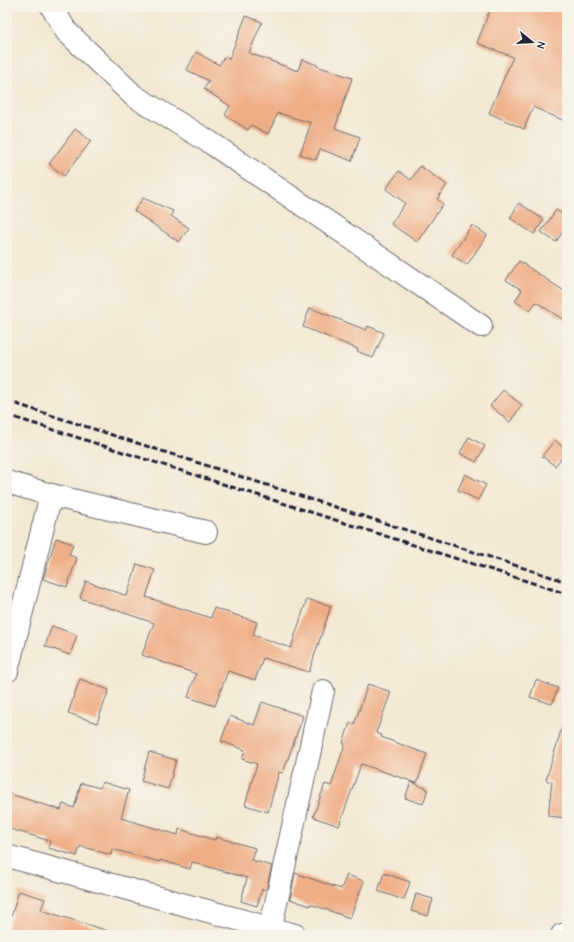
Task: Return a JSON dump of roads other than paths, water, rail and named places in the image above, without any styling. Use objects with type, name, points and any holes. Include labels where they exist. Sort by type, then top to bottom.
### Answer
[{"type":"street","points":[[52,7],[66,31],[134,96],[211,143],[481,326]]},
{"type":"street","points":[[7,482],[51,495],[206,532]]},
{"type":"street","points":[[7,671],[51,495]]},
{"type":"street","points":[[270,932],[323,691]]},
{"type":"street","points":[[7,856],[270,932],[295,935]]},
{"type":"street","points":[[562,935],[567,934]]},
{"type":"railway","points":[[7,401],[567,582]]},
{"type":"railway","points":[[7,415],[567,594]]}]
